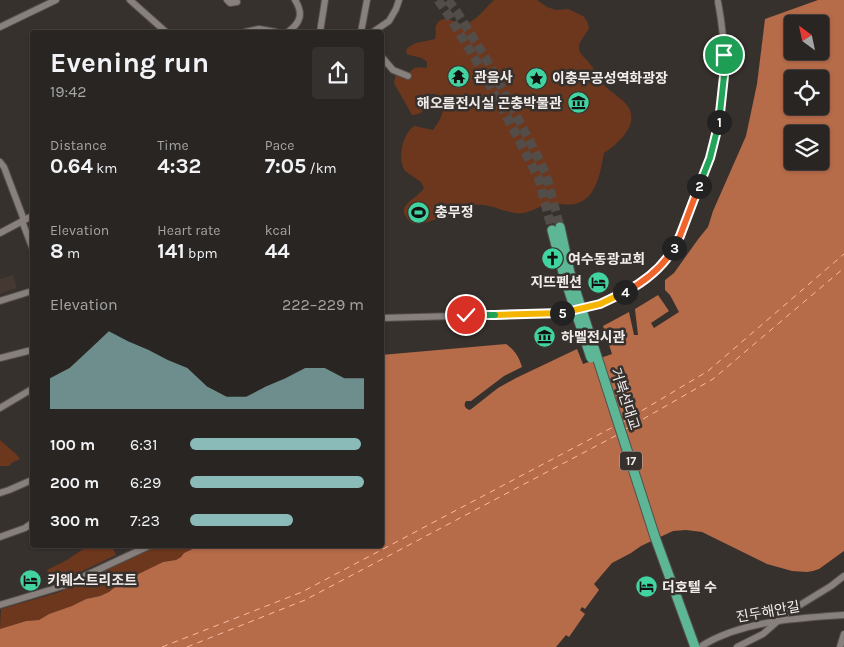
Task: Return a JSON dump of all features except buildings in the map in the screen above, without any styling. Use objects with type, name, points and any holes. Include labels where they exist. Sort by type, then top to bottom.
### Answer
[{"type":"main road","name":"17","points":[[556,229],[567,274]]},
{"type":"main road","name":"거북선대교","points":[[567,274],[648,531],[689,647]]},
{"type":"main road","name":"거북선대교","points":[[567,274],[655,537],[695,647]]},
{"type":"street","points":[[0,27],[56,0]]},
{"type":"street","points":[[130,0],[164,30]]},
{"type":"street","points":[[227,0],[237,2]]},
{"type":"street","points":[[290,30],[298,21],[299,8],[295,0]]},
{"type":"street","points":[[320,30],[326,0]]},
{"type":"street","points":[[361,30],[367,0]]},
{"type":"street","points":[[376,30],[389,21],[399,0]]},
{"type":"street","points":[[384,318],[564,313],[584,309],[617,297],[657,270],[671,252],[680,236],[710,158],[720,117],[724,76],[724,40],[718,2]]},
{"type":"street","points":[[384,60],[393,70],[408,76]]},
{"type":"street","points":[[0,162],[4,166],[30,240]]},
{"type":"street","points":[[0,232],[30,217]]},
{"type":"street","points":[[0,301],[30,292]]},
{"type":"street","points":[[0,358],[30,350]]},
{"type":"street","points":[[0,408],[30,390]]},
{"type":"street","points":[[0,492],[30,481]]},
{"type":"street","points":[[0,537],[30,524]]},
{"type":"street","points":[[0,605],[63,586],[145,548]]},
{"type":"street","points":[[737,647],[763,634],[798,606],[844,576]]},
{"type":"street","name":"진두해안길","points":[[700,647],[729,632],[778,621],[844,615]]},
{"type":"street","points":[[840,647],[844,634]]},
{"type":"shaded area","points":[[494,0],[537,0],[547,7],[556,10],[568,9],[583,16],[589,28],[580,43],[580,51],[608,89],[626,104],[630,111],[630,125],[621,139],[604,153],[593,191],[582,201],[575,204],[544,205],[528,212],[520,213],[485,205],[474,205],[428,222],[412,223],[406,217],[405,208],[424,188],[421,182],[405,171],[401,160],[402,147],[406,135],[414,126],[433,130],[439,121],[443,108],[436,94],[429,94],[423,111],[412,115],[394,83],[396,73],[407,77],[414,68],[427,67],[427,62],[422,58],[407,54],[406,50],[416,43],[435,39],[436,26],[440,21],[446,19],[460,24],[467,23],[476,18]]},
{"type":"shaded area","points":[[818,0],[844,0],[844,551],[819,569],[807,572],[792,571],[767,564],[702,532],[673,531],[641,546],[612,563],[594,584],[599,590],[585,609],[582,607],[580,610],[585,614],[569,637],[566,635],[556,647],[0,647],[0,629],[26,621],[39,620],[86,599],[100,596],[109,592],[120,583],[163,562],[176,560],[184,553],[195,548],[384,548],[384,355],[506,344],[516,354],[522,367],[504,376],[471,401],[466,401],[465,407],[470,410],[498,388],[577,349],[583,364],[612,354],[603,326],[629,312],[634,335],[638,335],[635,309],[658,295],[669,311],[651,323],[654,328],[679,312],[670,295],[665,290],[665,280],[674,273],[708,227],[713,211],[746,136],[757,84],[765,19]]},
{"type":"shaded area","points":[[13,275],[17,288],[0,294],[0,279]]},
{"type":"shaded area","points":[[0,440],[20,459],[9,466],[0,466]]},
{"type":"shaded area","points":[[85,548],[112,548],[116,555],[66,579],[51,584],[47,570]]},
{"type":"shaded area","points":[[153,548],[195,548],[184,553],[176,560],[163,562],[120,583],[109,592],[100,596],[86,599],[39,620],[26,621],[0,629],[1,609],[60,592]]},
{"type":"ferry route","points":[[623,422],[708,371],[844,254]]},
{"type":"ferry route","points":[[624,430],[713,379],[844,268]]},
{"type":"ferry route","points":[[162,647],[302,592],[615,426]]},
{"type":"ferry route","points":[[187,647],[305,600],[617,435]]},
{"type":"tunnel","points":[[438,0],[477,62],[538,177],[552,230]]},
{"type":"tunnel","points":[[448,0],[485,57],[533,147],[546,174],[560,227]]},
{"type":"place","name":"관음사","points":[[458,77]]},
{"type":"place","name":"이충무공성역화광장","points":[[536,78]]},
{"type":"place","name":"해오름전시실 곤충박물관","points":[[578,103]]},
{"type":"place","name":"충무정","points":[[419,212]]},
{"type":"place","name":"여수동광교회","points":[[552,259]]},
{"type":"place","name":"지뜨펜션","points":[[598,282]]},
{"type":"place","name":"하멜전시관","points":[[545,337]]},
{"type":"place","name":"키웨스트리조트","points":[[31,580]]},
{"type":"place","name":"더호텔 수","points":[[646,587]]},
{"type":"route","points":[[466,315],[552,314],[594,306],[607,302],[633,288],[657,270],[671,252],[680,236],[710,158],[721,111],[724,55]]}]
